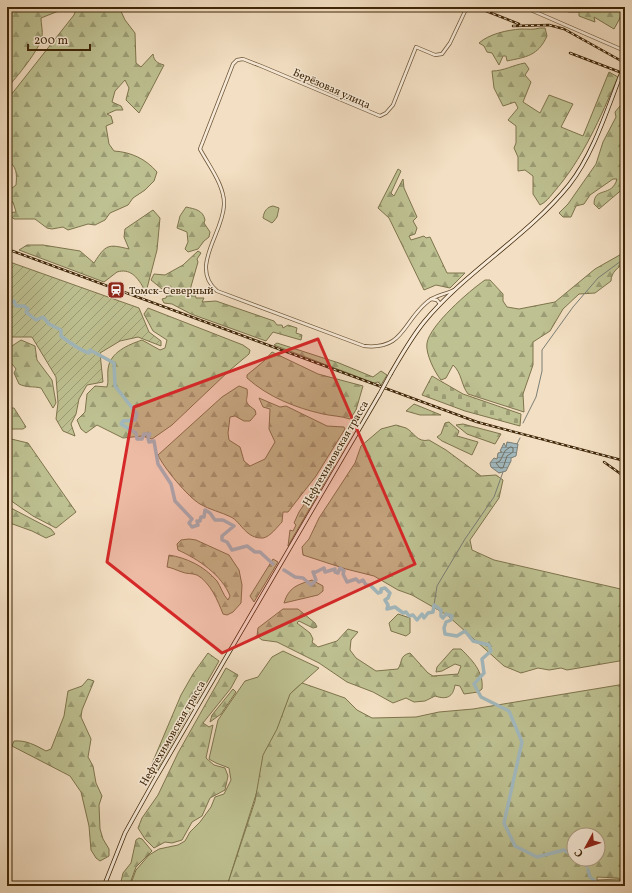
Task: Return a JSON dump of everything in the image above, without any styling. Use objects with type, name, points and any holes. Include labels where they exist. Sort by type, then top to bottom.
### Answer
[{"type":"main road","name":"Нефтехимовская трасса","points":[[104,886],[125,833],[154,780],[415,333],[440,304],[538,216],[569,184],[577,172],[596,135],[625,64]]},
{"type":"street","name":"Берёзовая улица","points":[[431,299],[420,309],[396,338],[381,347],[374,347],[364,346],[217,291],[209,282],[206,263],[223,214],[224,200],[222,190],[200,149],[233,64],[239,59],[261,66],[380,116],[386,113],[393,105],[416,47],[435,55],[442,54],[450,43],[467,7]]},
{"type":"street","points":[[524,7],[625,51]]},
{"type":"street","points":[[431,299],[456,289]]},
{"type":"street","points":[[431,299],[437,300],[440,304]]},
{"type":"highlighted area","points":[[318,339],[415,564],[222,653],[107,562],[134,407]]},
{"type":"green space","points":[[7,7],[64,7],[61,10],[41,18],[42,37],[37,49],[7,88]]},
{"type":"green space","points":[[77,7],[119,7],[125,20],[135,33],[136,63],[141,67],[153,54],[156,61],[164,65],[139,113],[126,100],[129,88],[125,80],[115,91],[112,102],[121,106],[123,110],[116,110],[107,114],[111,116],[113,123],[106,126],[109,144],[114,151],[138,157],[148,163],[157,172],[154,181],[145,190],[133,198],[128,205],[110,213],[105,220],[95,225],[88,224],[68,230],[63,227],[52,229],[47,228],[35,219],[14,219],[7,213],[16,212],[13,202],[7,202],[7,192],[16,185],[16,171],[13,165],[7,160],[7,100],[74,15]]},
{"type":"green space","points":[[556,7],[624,7],[614,29],[594,17],[595,22],[579,16],[579,12],[569,12]]},
{"type":"green space","points":[[545,28],[547,36],[540,48],[526,57],[507,61],[506,56],[503,56],[499,65],[492,53],[487,52],[484,46],[479,43],[488,37],[504,31]]},
{"type":"green space","points":[[525,63],[529,69],[525,75],[531,82],[523,102],[540,113],[549,95],[573,104],[561,127],[583,136],[609,72],[618,77],[582,152],[564,180],[549,198],[540,205],[533,194],[533,176],[525,170],[518,171],[518,157],[514,148],[516,143],[516,126],[508,120],[518,108],[515,102],[503,106],[494,88],[492,71]]},
{"type":"green space","points":[[625,100],[625,187],[599,209],[594,204],[595,199],[597,195],[608,191],[615,185],[617,179],[613,179],[590,195],[584,204],[576,206],[571,217],[563,217],[559,213],[568,204],[596,164],[603,142],[616,117],[615,112]]},
{"type":"green space","points":[[398,169],[401,171],[391,193],[394,196],[403,179],[404,188],[417,217],[413,221],[417,228],[415,234],[409,236],[411,240],[424,236],[426,238],[430,237],[447,273],[465,273],[450,288],[436,285],[424,290],[389,218],[378,208]]},
{"type":"green space","points":[[273,206],[279,208],[277,217],[272,223],[263,218],[266,210]]},
{"type":"green space","points":[[186,207],[198,210],[202,214],[205,220],[204,223],[210,232],[209,237],[198,249],[188,252],[185,249],[188,242],[187,232],[177,228],[180,216]]},
{"type":"green space","points":[[153,210],[160,218],[157,250],[145,296],[141,292],[143,287],[141,283],[133,274],[129,272],[117,272],[104,282],[19,250],[27,245],[43,245],[80,251],[94,263],[102,252],[108,247],[116,246],[129,249],[124,237],[125,229]]},
{"type":"green space","points":[[198,251],[201,253],[197,259],[198,262],[190,290],[195,294],[196,298],[204,298],[202,302],[216,301],[274,321],[277,325],[282,325],[283,328],[288,325],[297,328],[296,333],[302,335],[301,340],[273,332],[266,341],[191,314],[172,304],[164,303],[162,299],[166,298],[171,286],[162,289],[151,280],[154,274],[165,275],[183,265]]},
{"type":"green space","points":[[625,252],[625,262],[614,272],[611,281],[595,293],[579,294],[563,309],[550,331],[533,342],[533,365],[523,394],[524,412],[468,394],[456,368],[453,365],[446,378],[441,380],[433,368],[427,343],[435,327],[451,309],[485,280],[490,280],[503,294],[503,301],[507,307],[519,309],[555,302],[595,269]]},
{"type":"green space","points":[[7,261],[139,308],[149,332],[161,341],[161,346],[138,337],[120,341],[100,353],[103,382],[87,385],[79,399],[76,414],[71,424],[75,436],[63,431],[56,419],[58,403],[56,377],[32,337],[7,337]]},
{"type":"green space","points":[[148,308],[243,345],[250,350],[249,354],[172,425],[152,439],[142,436],[123,438],[97,425],[86,433],[81,429],[77,420],[85,412],[87,394],[95,386],[107,387],[109,363],[112,358],[120,350],[142,340],[160,350],[165,348],[167,340],[153,331],[144,314]]},
{"type":"green space","points":[[21,340],[35,346],[37,360],[52,380],[56,403],[53,408],[41,388],[19,384],[14,373],[16,369],[13,365],[7,362],[7,348]]},
{"type":"green space","points":[[277,343],[339,363],[373,377],[381,371],[387,375],[381,385],[378,382],[374,383],[274,345]]},
{"type":"green space","points":[[272,352],[318,374],[363,386],[356,410],[350,419],[303,409],[273,396],[255,385],[247,378],[247,375],[264,361]]},
{"type":"green space","points":[[432,376],[463,394],[521,414],[520,426],[465,411],[422,395]]},
{"type":"green space","points":[[239,386],[247,389],[246,400],[255,410],[256,414],[250,421],[244,421],[235,416],[230,417],[228,433],[229,440],[240,447],[244,461],[250,466],[265,459],[275,442],[269,429],[270,409],[263,407],[259,398],[280,407],[286,406],[327,426],[344,427],[345,429],[316,476],[288,512],[283,512],[282,522],[271,534],[263,538],[252,536],[235,519],[200,504],[176,481],[158,455],[222,397]]},
{"type":"green space","points":[[414,404],[441,415],[420,415],[406,411]]},
{"type":"green space","points":[[7,408],[14,408],[26,427],[23,429],[7,429]]},
{"type":"green space","points":[[449,422],[459,431],[457,436],[478,442],[472,455],[442,441],[437,437],[441,434],[445,423]]},
{"type":"green space","points":[[463,424],[501,434],[495,444],[467,434],[456,425]]},
{"type":"green space","points":[[396,425],[406,428],[421,440],[429,440],[446,450],[481,476],[496,475],[503,480],[499,498],[470,540],[472,550],[494,560],[625,590],[625,660],[567,670],[561,668],[549,670],[538,668],[521,673],[504,666],[447,615],[412,595],[398,590],[374,576],[346,569],[303,555],[302,547],[309,539],[319,518],[355,463],[361,446],[381,429]]},
{"type":"green space","points":[[7,438],[28,443],[76,512],[56,528],[33,516],[7,498]]},
{"type":"green space","points":[[330,465],[334,466],[288,546],[290,530],[293,531],[296,525],[294,523],[299,512]]},
{"type":"green space","points":[[7,506],[51,529],[55,534],[46,538],[7,522]]},
{"type":"green space","points":[[181,540],[196,540],[229,555],[239,570],[242,585],[241,603],[233,612],[227,615],[223,614],[213,592],[202,578],[195,574],[184,573],[167,567],[169,555],[182,558],[201,567],[217,581],[228,600],[230,596],[226,588],[208,568],[178,550],[177,544]]},
{"type":"green space","points":[[273,559],[278,562],[254,602],[250,596]]},
{"type":"green space","points":[[312,580],[323,586],[323,591],[318,595],[284,603],[288,593],[294,587]]},
{"type":"green space","points":[[283,609],[298,609],[315,623],[317,627],[313,628],[299,621],[297,623],[310,633],[313,639],[312,642],[318,647],[337,641],[348,629],[358,632],[351,640],[350,650],[356,658],[376,671],[398,669],[403,657],[410,653],[428,673],[433,676],[458,674],[461,666],[455,664],[442,671],[436,672],[437,667],[453,649],[461,649],[473,662],[479,672],[482,689],[478,692],[464,694],[460,686],[455,685],[451,695],[443,698],[435,696],[425,701],[414,702],[406,698],[393,703],[373,692],[347,682],[319,663],[277,642],[262,640],[257,636],[258,628]]},
{"type":"green space","points":[[398,614],[410,618],[410,633],[406,636],[391,631],[389,623]]},
{"type":"green space","points":[[283,651],[319,668],[291,693],[273,741],[227,886],[130,886],[136,870],[149,855],[159,849],[178,845],[185,841],[190,832],[200,822],[211,807],[215,797],[224,794],[231,780],[229,768],[209,759],[218,720],[245,681],[258,677],[272,657]]},
{"type":"green space","points":[[208,653],[219,661],[158,768],[154,773],[148,773],[181,695],[193,674]]},
{"type":"green space","points":[[226,668],[238,675],[231,688],[203,723],[209,727],[213,725],[206,758],[214,765],[225,768],[228,776],[225,790],[210,798],[202,816],[192,822],[182,840],[172,843],[165,842],[154,848],[145,839],[138,828],[142,818],[158,795],[178,753]]},
{"type":"green space","points":[[88,679],[94,681],[82,710],[81,717],[91,739],[88,757],[93,766],[96,783],[102,796],[99,805],[100,829],[103,839],[109,849],[109,856],[100,861],[91,850],[89,826],[81,792],[70,776],[12,746],[14,741],[23,741],[46,751],[51,749],[64,716],[68,691],[82,686]]},
{"type":"green space","points":[[302,683],[345,698],[357,710],[372,718],[416,717],[439,712],[473,709],[625,684],[625,882],[618,878],[597,877],[597,886],[227,886],[255,801],[263,755],[277,729],[290,694]]},
{"type":"green space","points":[[233,689],[236,692],[221,714],[210,722],[212,715]]},
{"type":"green space","points":[[139,838],[142,839],[152,851],[136,867],[129,886],[120,886],[123,873],[131,863],[136,840]]},
{"type":"green space","points":[[618,879],[625,883],[625,886],[598,886],[597,880]]},
{"type":"water","points":[[507,442],[518,444],[516,456],[511,458],[506,471],[499,473],[491,467],[490,463],[494,458],[497,459],[498,453],[502,452],[500,451],[504,443],[506,447]]},
{"type":"waterway","points":[[523,423],[536,397],[542,371],[542,350],[573,307],[598,278],[625,258]]},
{"type":"waterway","points":[[7,304],[14,301],[16,306],[24,306],[28,309],[26,312],[36,320],[43,317],[49,324],[61,330],[61,336],[75,346],[89,353],[90,350],[114,363],[115,386],[137,414],[135,420],[123,421],[121,424],[136,433],[137,439],[142,439],[144,434],[150,434],[148,438],[149,442],[154,441],[158,464],[171,484],[175,501],[192,519],[189,523],[192,527],[198,525],[197,521],[200,521],[201,517],[204,517],[205,510],[210,513],[215,520],[223,520],[234,526],[222,536],[222,540],[227,542],[232,550],[247,546],[255,552],[260,552],[273,564]]},
{"type":"waterway","points":[[517,444],[520,438]]},
{"type":"waterway","points":[[434,605],[437,586],[465,539],[494,497],[503,472]]},
{"type":"waterway","points":[[284,570],[295,577],[303,578],[311,585],[316,580],[313,572],[324,568],[325,572],[335,569],[335,572],[338,573],[340,568],[344,571],[343,574],[347,582],[356,579],[359,582],[363,580],[366,585],[370,585],[378,593],[381,592],[381,589],[385,588],[390,593],[388,598],[385,600],[388,605],[387,609],[395,607],[403,613],[406,612],[409,616],[413,615],[417,620],[422,614],[424,618],[428,613],[433,612],[434,605],[441,610],[441,616],[443,618],[446,614],[452,616],[451,620],[446,622],[444,628],[445,634],[457,636],[465,631],[473,641],[489,645],[491,651],[482,659],[484,673],[474,684],[481,697],[509,711],[522,742],[504,823],[515,846],[537,857],[564,850],[566,851]]},
{"type":"waterway","points":[[588,870],[590,877],[601,886]]},
{"type":"railway","points":[[476,7],[519,24]]},
{"type":"railway","points":[[513,26],[549,25],[564,29],[625,63]]},
{"type":"railway","points":[[570,53],[625,74]]},
{"type":"railway","points":[[7,249],[477,422],[625,461]]},
{"type":"railway","points":[[604,462],[625,477]]},
{"type":"place","name":"Томск-Северный","points":[[116,290]]}]
